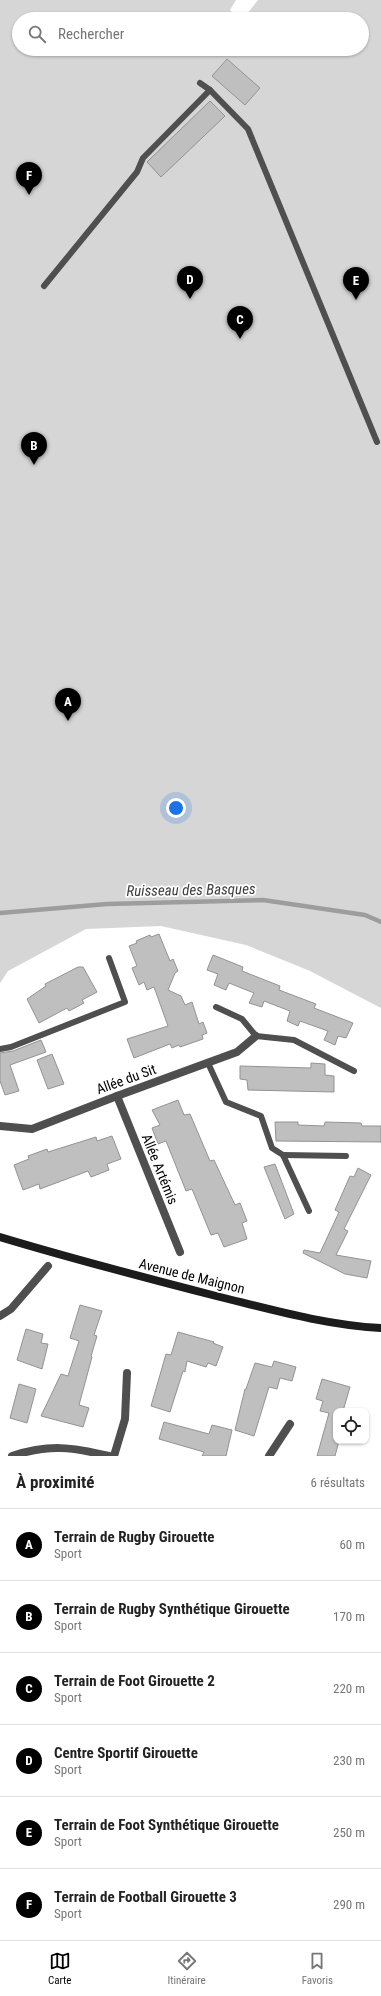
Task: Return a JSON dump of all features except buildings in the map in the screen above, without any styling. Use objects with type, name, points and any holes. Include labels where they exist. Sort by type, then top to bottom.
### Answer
[{"type":"street","name":"Allée du Sit","points":[[0,1126],[32,1129],[237,1052],[256,1036]]},
{"type":"street","name":"Allée Artémis","points":[[117,1096],[180,1252]]},
{"type":"street","name":"Avenue de Maignon","points":[[0,1236],[59,1254],[284,1312],[336,1323],[381,1328]]},
{"type":"street","points":[[0,1316],[11,1309],[48,1266]]},
{"type":"street","points":[[114,1456],[125,1419],[127,1373]]},
{"type":"street","points":[[269,1456],[290,1424]]},
{"type":"street","points":[[12,1456],[60,1447],[80,1449],[109,1456]]},
{"type":"lane","points":[[200,83],[210,90],[248,129],[378,442]]},
{"type":"lane","points":[[44,286],[138,172],[143,158],[210,90]]},
{"type":"lane","points":[[0,1049],[12,1047],[125,1002],[109,958]]},
{"type":"lane","points":[[216,1007],[242,1019],[256,1036],[294,1040],[354,1071]]},
{"type":"lane","points":[[208,1063],[226,1102],[261,1116],[272,1148],[283,1156],[309,1211]]},
{"type":"lane","points":[[283,1156],[346,1156]]},
{"type":"shaded area","points":[[0,0],[236,0],[230,10],[232,12],[12,12],[12,56],[369,56],[369,12],[249,12],[258,0],[381,0],[381,1008],[310,971],[246,945],[161,926],[86,929],[8,971],[0,983]]},
{"type":"waterway","name":"Ruisseau des Basques","points":[[0,913],[107,904],[263,900],[365,915],[381,922]]},
{"type":"place","name":"Terrain de Football Girouette 3","points":[[29,195]]},
{"type":"place","name":"Centre Sportif Girouette","points":[[190,299]]},
{"type":"place","name":"Terrain de Foot Synthétique Girouette","points":[[356,300]]},
{"type":"place","name":"Terrain de Foot Girouette 2","points":[[240,339]]},
{"type":"place","name":"Terrain de Rugby Synthétique Girouette","points":[[34,465]]},
{"type":"place","name":"Terrain de Rugby Girouette","points":[[68,721]]}]
